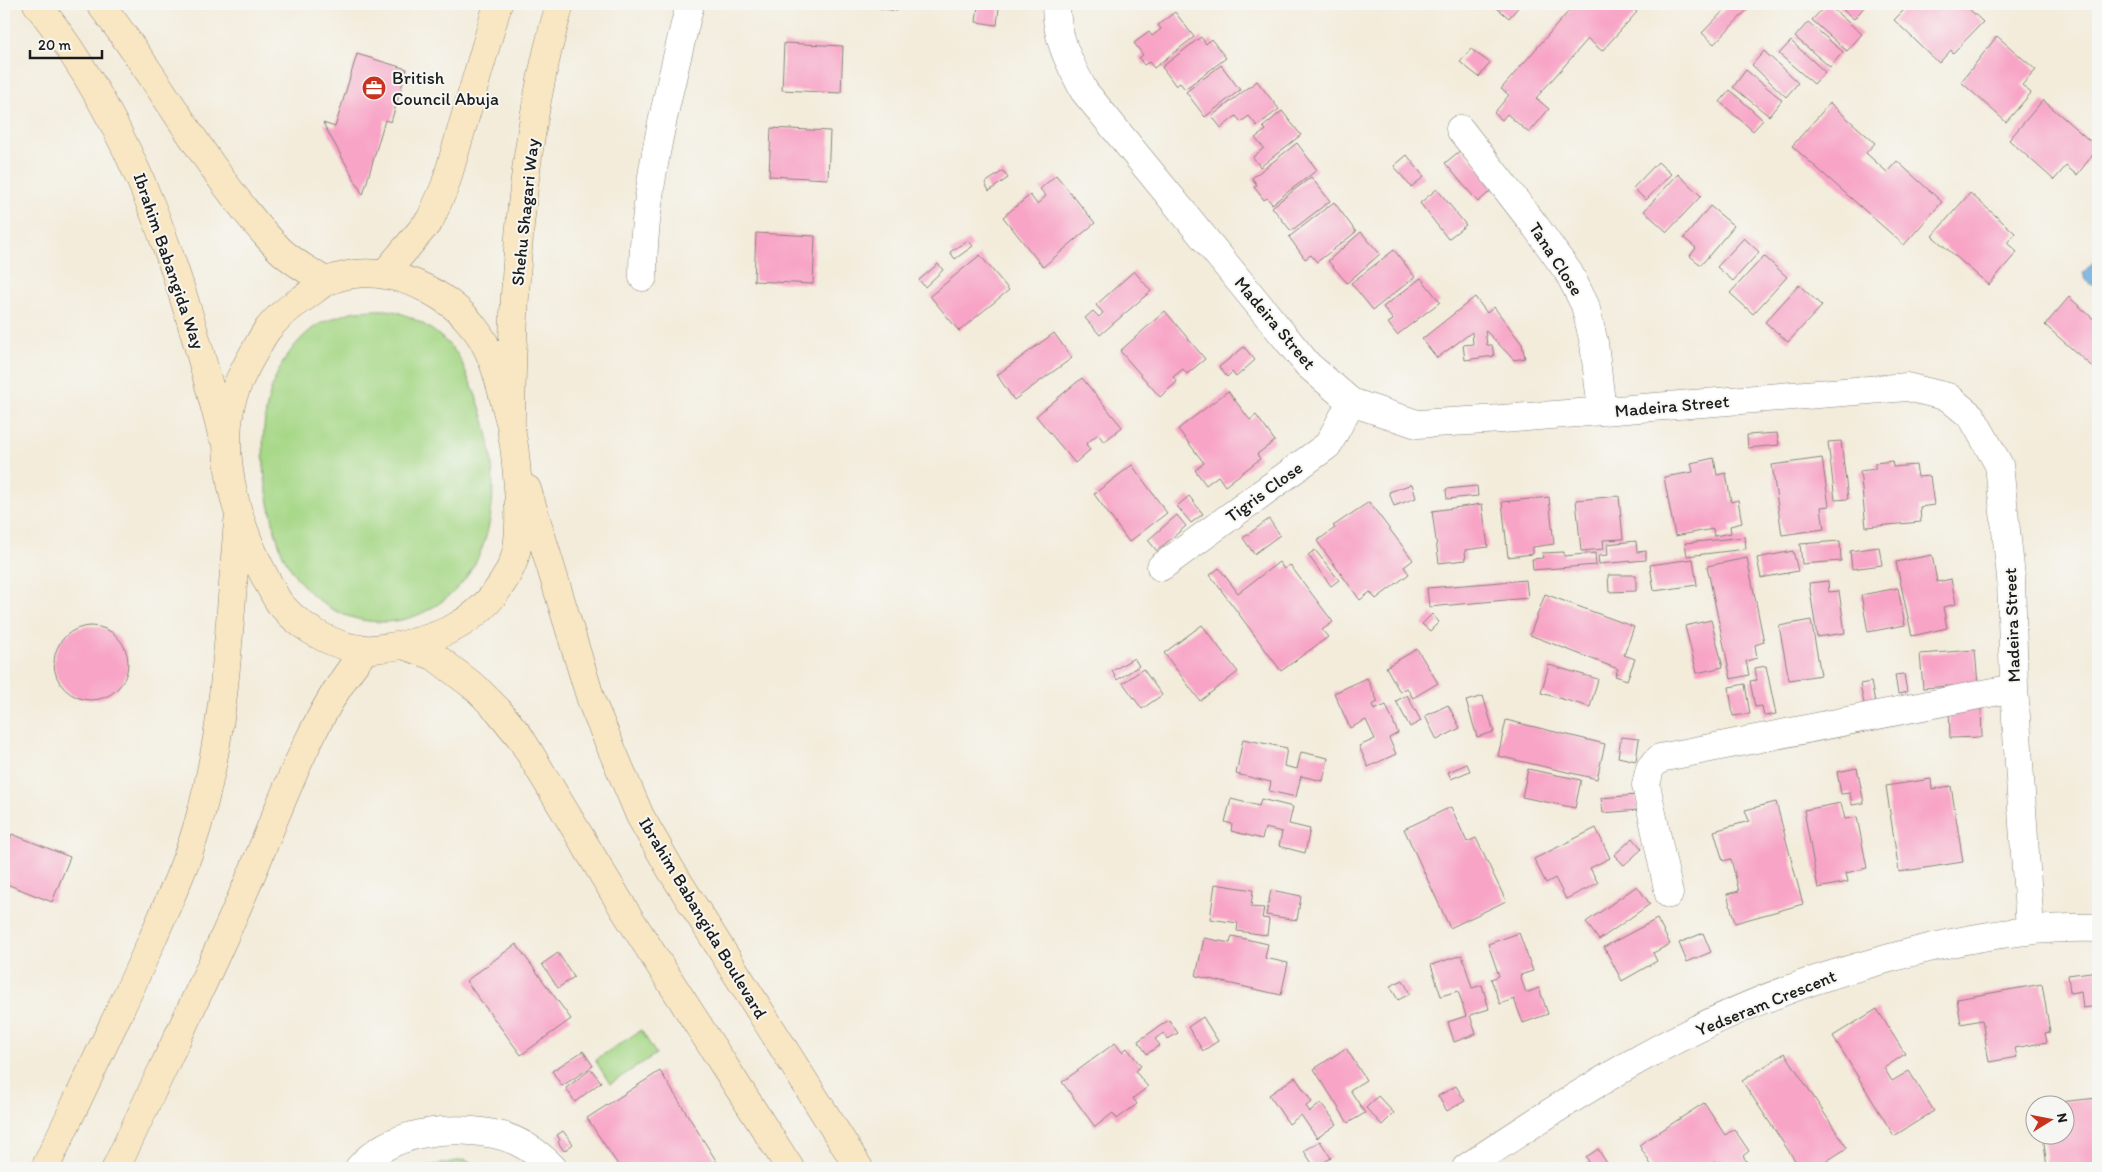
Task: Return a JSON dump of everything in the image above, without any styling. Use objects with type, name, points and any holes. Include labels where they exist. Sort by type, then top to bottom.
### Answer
[{"type":"main road","name":"Ibrahim Babangida Way","points":[[37,4],[84,70],[137,167],[158,220],[190,317],[239,510]]},
{"type":"main road","points":[[100,4],[126,37],[230,189],[278,248],[326,282]]},
{"type":"main road","points":[[385,273],[430,220],[445,186],[498,4]]},
{"type":"main road","name":"Shehu Shagari Way","points":[[510,422],[518,265],[525,181],[535,111],[550,37],[560,4]]},
{"type":"main road","points":[[226,453],[230,407],[244,369],[269,328],[291,307],[326,282],[351,275],[385,273],[416,283],[444,298],[474,326],[494,363],[510,422],[515,452],[517,536],[514,561],[498,592],[475,615],[446,632],[406,646],[352,649],[321,637],[281,606],[254,557],[239,510]]},
{"type":"main road","name":"Ibrahim Babangida Boulevard","points":[[515,452],[592,703],[640,816],[676,878],[859,1168]]},
{"type":"main road","points":[[45,1168],[173,891],[200,818],[217,747],[227,674],[239,510]]},
{"type":"main road","points":[[406,646],[434,656],[476,688],[498,710],[520,737],[625,911],[790,1168]]},
{"type":"main road","points":[[116,1168],[243,894],[290,781],[324,709],[348,671],[366,649]]},
{"type":"street","points":[[643,277],[643,240],[667,97],[690,4]]},
{"type":"street","name":"Madeira Street","points":[[1056,4],[1056,25],[1067,59],[1084,91],[1308,365],[1350,402],[1418,424],[1907,387],[1948,397],[1972,417],[1998,465],[2011,577],[2014,688],[2030,929]]},
{"type":"street","name":"Tana Close","points":[[1460,129],[1564,265],[1585,305],[1594,343],[1602,411]]},
{"type":"street","name":"Tigris Close","points":[[1161,567],[1328,445],[1350,402]]},
{"type":"street","points":[[1668,894],[1646,785],[1650,768],[1660,758],[2014,688]]},
{"type":"street","name":"Yedseram Crescent","points":[[1466,1168],[1618,1071],[1723,1018],[1791,988],[1914,951],[1974,938],[2030,929],[2098,928]]},
{"type":"street","points":[[359,1168],[383,1149],[410,1136],[438,1131],[496,1134],[541,1155],[553,1168]]},
{"type":"green space","points":[[387,310],[397,312],[422,323],[445,340],[462,363],[480,406],[488,437],[492,470],[492,503],[486,535],[475,564],[456,589],[430,609],[415,616],[392,621],[376,622],[343,615],[322,603],[304,587],[289,566],[280,547],[266,488],[263,438],[266,413],[271,389],[281,366],[295,346],[313,328],[327,320],[354,311]]},
{"type":"green space","points":[[641,1030],[656,1054],[610,1084],[595,1060]]},
{"type":"green space","points":[[464,1160],[488,1168],[417,1168]]},
{"type":"water","points":[[2098,257],[2098,286],[2088,283],[2083,273]]},
{"type":"building","points":[[875,4],[899,4],[897,11],[874,7]]},
{"type":"building","points":[[1492,4],[1521,4],[1509,18]]},
{"type":"building","points":[[1575,4],[1628,4],[1637,12],[1602,51],[1588,39],[1536,98],[1549,109],[1529,133],[1507,114],[1502,120],[1494,113],[1509,95],[1501,89]]},
{"type":"building","points":[[1730,4],[1753,4],[1714,44],[1702,33]]},
{"type":"building","points":[[1827,4],[1862,34],[1847,51],[1812,20]]},
{"type":"building","points":[[1836,4],[1865,4],[1866,5],[1854,19]]},
{"type":"building","points":[[1910,4],[1964,4],[1983,22],[1953,53],[1951,50],[1939,63],[1894,20]]},
{"type":"building","points":[[978,5],[999,8],[997,25],[976,22]]},
{"type":"building","points":[[1175,12],[1194,37],[1154,68],[1149,62],[1144,65],[1139,58],[1143,55],[1134,43],[1149,32],[1152,36],[1161,29],[1158,25]]},
{"type":"building","points":[[1808,22],[1843,52],[1830,67],[1795,37]]},
{"type":"building","points":[[1997,36],[2036,70],[2022,85],[2031,93],[2006,122],[1961,82]]},
{"type":"building","points":[[1201,37],[1206,44],[1211,39],[1226,58],[1185,89],[1180,83],[1176,86],[1162,67]]},
{"type":"building","points":[[1791,41],[1825,72],[1814,84],[1779,54]]},
{"type":"building","points":[[784,43],[843,46],[841,93],[782,90]]},
{"type":"building","points":[[1471,49],[1490,63],[1479,77],[1460,62]]},
{"type":"building","points":[[1764,51],[1798,83],[1786,97],[1752,65]]},
{"type":"building","points":[[357,54],[407,69],[391,122],[385,120],[363,195],[323,123],[335,127]]},
{"type":"building","points":[[1221,65],[1240,90],[1205,117],[1186,92]]},
{"type":"building","points":[[1746,70],[1782,100],[1769,116],[1733,87]]},
{"type":"building","points":[[1257,81],[1279,109],[1257,126],[1249,116],[1241,122],[1236,116],[1221,128],[1212,116]]},
{"type":"building","points":[[1730,90],[1763,120],[1753,131],[1720,102]]},
{"type":"building","points":[[2043,100],[2098,148],[2077,175],[2066,166],[2054,180],[2009,140]]},
{"type":"building","points":[[1830,103],[1875,143],[1866,153],[1887,172],[1897,161],[1942,202],[1904,245],[1792,146]]},
{"type":"building","points":[[1282,111],[1301,135],[1260,167],[1253,157],[1264,148],[1255,138],[1266,130],[1263,127]]},
{"type":"building","points":[[771,128],[830,131],[828,179],[769,176]]},
{"type":"building","points":[[1297,143],[1317,170],[1272,204],[1267,198],[1264,200],[1254,187],[1257,185],[1252,178]]},
{"type":"building","points":[[1462,149],[1495,187],[1478,202],[1445,163]]},
{"type":"building","points":[[1407,155],[1424,177],[1411,187],[1394,166]]},
{"type":"building","points":[[1658,162],[1671,174],[1646,200],[1633,188]]},
{"type":"building","points":[[1003,171],[1008,178],[989,191],[985,183]]},
{"type":"building","points":[[1678,174],[1701,196],[1667,232],[1644,211]]},
{"type":"building","points":[[1056,175],[1095,223],[1043,267],[1003,217],[1030,195],[1037,204],[1046,196],[1040,189]]},
{"type":"building","points":[[1311,177],[1330,201],[1291,231],[1272,207]]},
{"type":"building","points":[[1437,189],[1466,225],[1448,239],[1420,203]]},
{"type":"building","points":[[1970,193],[2015,233],[2007,243],[2017,252],[1989,285],[1932,236]]},
{"type":"building","points":[[1334,202],[1356,232],[1317,262],[1311,255],[1305,259],[1289,237]]},
{"type":"building","points":[[1710,206],[1734,226],[1701,265],[1690,256],[1696,248],[1684,238]]},
{"type":"building","points":[[1361,232],[1380,254],[1347,283],[1328,261]]},
{"type":"building","points":[[756,233],[815,236],[813,284],[754,281]]},
{"type":"building","points":[[1744,238],[1759,252],[1733,281],[1717,267]]},
{"type":"building","points":[[968,240],[973,246],[955,259],[950,252]]},
{"type":"building","points":[[1394,250],[1415,277],[1373,310],[1351,283]]},
{"type":"building","points":[[980,255],[1009,290],[959,331],[930,296]]},
{"type":"building","points":[[1764,256],[1787,277],[1753,314],[1730,293]]},
{"type":"building","points":[[938,264],[943,270],[925,287],[919,280]]},
{"type":"building","points":[[1134,271],[1151,291],[1100,335],[1085,318],[1093,311],[1099,317],[1103,313],[1096,305]]},
{"type":"building","points":[[1421,278],[1440,302],[1397,335],[1388,323],[1393,320],[1383,307]]},
{"type":"building","points":[[1799,285],[1822,306],[1788,342],[1765,322]]},
{"type":"building","points":[[1475,297],[1487,313],[1494,307],[1522,344],[1525,358],[1514,360],[1485,330],[1487,345],[1492,345],[1494,356],[1465,360],[1463,345],[1473,344],[1472,332],[1437,358],[1422,339]]},
{"type":"building","points":[[2069,297],[2098,323],[2098,372],[2045,325]]},
{"type":"building","points":[[1165,311],[1205,359],[1187,374],[1183,369],[1173,377],[1177,382],[1160,397],[1120,351]]},
{"type":"building","points":[[1054,333],[1072,358],[1014,400],[997,375]]},
{"type":"building","points":[[1244,347],[1255,360],[1236,377],[1232,372],[1227,377],[1219,367]]},
{"type":"building","points":[[1082,378],[1122,427],[1104,442],[1098,434],[1086,444],[1090,450],[1075,463],[1036,416]]},
{"type":"building","points":[[1228,391],[1250,420],[1256,415],[1275,441],[1257,454],[1260,459],[1225,486],[1218,476],[1206,485],[1195,470],[1204,463],[1178,429]]},
{"type":"building","points":[[1777,433],[1779,445],[1748,448],[1747,435]]},
{"type":"building","points":[[1841,441],[1848,499],[1835,500],[1828,442]]},
{"type":"building","points":[[1714,458],[1717,475],[1726,473],[1731,502],[1738,500],[1742,523],[1730,526],[1731,533],[1714,536],[1713,529],[1675,536],[1664,477],[1693,472],[1691,463]]},
{"type":"building","points":[[1822,458],[1829,506],[1821,507],[1824,529],[1782,535],[1772,465]]},
{"type":"building","points":[[1892,461],[1893,467],[1916,465],[1918,477],[1930,476],[1934,505],[1920,507],[1921,522],[1866,527],[1860,471],[1875,469],[1875,463]]},
{"type":"building","points":[[1132,465],[1167,513],[1129,542],[1094,494]]},
{"type":"building","points":[[1412,484],[1416,498],[1394,506],[1389,492]]},
{"type":"building","points":[[1477,486],[1478,496],[1447,499],[1446,489]]},
{"type":"building","points":[[1189,496],[1203,514],[1191,523],[1177,506]]},
{"type":"building","points":[[1619,496],[1623,539],[1603,540],[1604,549],[1581,551],[1576,500]]},
{"type":"building","points":[[1549,497],[1554,544],[1533,547],[1533,554],[1508,557],[1502,502]]},
{"type":"building","points":[[1369,502],[1413,560],[1404,567],[1409,574],[1376,599],[1370,592],[1360,600],[1317,541],[1335,528],[1333,526]]},
{"type":"building","points":[[1482,504],[1488,547],[1465,550],[1466,560],[1439,563],[1432,511]]},
{"type":"building","points":[[1177,515],[1186,526],[1157,551],[1148,540]]},
{"type":"building","points":[[1269,519],[1280,535],[1254,554],[1243,538]]},
{"type":"building","points":[[1745,537],[1746,549],[1687,556],[1685,543]]},
{"type":"building","points":[[1636,541],[1637,552],[1646,551],[1646,560],[1599,564],[1598,556],[1608,555],[1607,544]]},
{"type":"building","points":[[1840,541],[1841,561],[1802,564],[1800,544]]},
{"type":"building","points":[[1879,547],[1882,565],[1852,569],[1850,551]]},
{"type":"building","points":[[1315,550],[1339,580],[1331,586],[1308,555]]},
{"type":"building","points":[[1793,551],[1798,571],[1761,578],[1757,558]]},
{"type":"building","points":[[1564,552],[1564,556],[1595,553],[1596,565],[1533,570],[1532,559],[1543,558],[1542,553]]},
{"type":"building","points":[[1932,555],[1937,582],[1951,579],[1956,604],[1943,607],[1947,628],[1912,636],[1896,562]]},
{"type":"building","points":[[1747,558],[1764,642],[1755,645],[1757,658],[1746,661],[1749,675],[1731,679],[1707,566]]},
{"type":"building","points":[[1693,559],[1697,585],[1654,591],[1650,565]]},
{"type":"building","points":[[1279,562],[1284,569],[1290,565],[1333,622],[1322,630],[1328,637],[1281,671],[1210,575],[1219,568],[1238,593]]},
{"type":"building","points":[[1608,575],[1636,575],[1636,591],[1609,592]]},
{"type":"building","points":[[1526,580],[1528,598],[1429,607],[1427,588]]},
{"type":"building","points":[[1828,581],[1829,592],[1839,591],[1845,633],[1817,637],[1809,583]]},
{"type":"building","points":[[1898,588],[1905,625],[1868,632],[1861,595]]},
{"type":"building","points":[[1545,594],[1634,627],[1624,655],[1635,659],[1627,680],[1615,676],[1618,669],[1530,635]]},
{"type":"building","points":[[1432,614],[1439,622],[1430,631],[1422,624]]},
{"type":"building","points":[[1711,620],[1723,667],[1697,673],[1685,626]]},
{"type":"building","points":[[1811,620],[1821,675],[1789,680],[1779,626]]},
{"type":"building","points":[[1202,625],[1238,672],[1200,701],[1164,653]]},
{"type":"building","points":[[91,626],[105,629],[117,637],[125,649],[128,663],[125,677],[117,689],[105,697],[91,700],[77,697],[65,689],[57,677],[54,663],[57,649],[65,637],[77,629]]},
{"type":"building","points":[[1417,649],[1438,683],[1413,698],[1407,688],[1400,692],[1386,667]]},
{"type":"building","points":[[1975,650],[1978,684],[1923,688],[1920,654]]},
{"type":"building","points":[[1134,658],[1139,666],[1117,680],[1112,671]]},
{"type":"building","points":[[1549,665],[1598,679],[1590,707],[1541,693]]},
{"type":"building","points":[[1766,666],[1776,714],[1764,716],[1762,706],[1755,707],[1750,681],[1757,680],[1755,668]]},
{"type":"building","points":[[1143,669],[1162,695],[1142,709],[1123,683]]},
{"type":"building","points":[[1904,674],[1907,692],[1898,694],[1895,675]]},
{"type":"building","points":[[1367,678],[1378,702],[1372,705],[1374,710],[1386,705],[1398,733],[1389,738],[1396,754],[1368,767],[1359,746],[1375,739],[1366,720],[1350,728],[1334,693]]},
{"type":"building","points":[[1871,682],[1875,702],[1864,704],[1860,684]]},
{"type":"building","points":[[1745,684],[1750,714],[1733,716],[1729,687]]},
{"type":"building","points":[[1407,695],[1421,721],[1410,727],[1396,701]]},
{"type":"building","points":[[1483,696],[1494,732],[1477,737],[1466,701]]},
{"type":"building","points":[[1448,705],[1460,728],[1437,740],[1425,716]]},
{"type":"building","points":[[1981,706],[1982,737],[1950,738],[1949,707]]},
{"type":"building","points":[[1506,720],[1605,744],[1597,779],[1498,756]]},
{"type":"building","points":[[1621,737],[1639,739],[1636,761],[1618,757]]},
{"type":"building","points":[[1243,739],[1287,748],[1284,766],[1297,769],[1301,752],[1328,758],[1323,781],[1301,776],[1296,797],[1269,791],[1271,782],[1236,774]]},
{"type":"building","points":[[1467,764],[1470,771],[1451,779],[1448,772]]},
{"type":"building","points":[[1857,768],[1864,803],[1852,805],[1850,793],[1841,794],[1837,772]]},
{"type":"building","points":[[1528,769],[1581,780],[1575,808],[1522,797]]},
{"type":"building","points":[[1931,779],[1932,789],[1951,786],[1963,862],[1899,872],[1886,786]]},
{"type":"building","points":[[1636,795],[1638,810],[1603,813],[1601,798]]},
{"type":"building","points":[[1231,799],[1259,806],[1261,799],[1293,807],[1289,824],[1310,829],[1305,853],[1279,846],[1282,832],[1265,828],[1262,839],[1231,831],[1232,824],[1225,822]]},
{"type":"building","points":[[1776,802],[1803,904],[1735,923],[1727,894],[1739,891],[1731,859],[1723,861],[1714,831],[1749,821],[1745,810]]},
{"type":"building","points":[[1841,803],[1845,819],[1857,817],[1867,868],[1846,873],[1848,882],[1818,888],[1804,810]]},
{"type":"building","points":[[1451,807],[1467,842],[1476,838],[1506,901],[1450,928],[1404,829]]},
{"type":"building","points":[[1596,828],[1610,858],[1590,868],[1598,883],[1566,899],[1555,878],[1546,883],[1534,859]]},
{"type":"building","points":[[12,834],[70,857],[52,902],[4,883],[4,855]]},
{"type":"building","points":[[1633,838],[1642,849],[1624,865],[1614,855]]},
{"type":"building","points":[[1215,884],[1253,890],[1251,907],[1264,908],[1262,918],[1269,919],[1267,935],[1237,931],[1238,923],[1210,919]]},
{"type":"building","points":[[1637,886],[1650,904],[1599,940],[1586,922]]},
{"type":"building","points":[[1271,890],[1301,896],[1297,920],[1266,915]]},
{"type":"building","points":[[1657,919],[1670,944],[1653,953],[1657,961],[1622,981],[1604,947]]},
{"type":"building","points":[[1519,933],[1533,971],[1520,975],[1526,993],[1539,988],[1548,1014],[1523,1023],[1514,999],[1500,1004],[1491,979],[1499,976],[1488,944]]},
{"type":"building","points":[[1703,933],[1711,952],[1687,962],[1679,943]]},
{"type":"building","points":[[1232,936],[1268,944],[1265,958],[1288,963],[1281,995],[1196,976],[1204,938],[1230,943]]},
{"type":"building","points":[[516,944],[571,1019],[521,1055],[466,981]]},
{"type":"building","points":[[558,953],[574,977],[558,988],[542,964]]},
{"type":"building","points":[[1462,955],[1472,988],[1482,985],[1489,1009],[1470,1015],[1476,1034],[1454,1042],[1448,1022],[1466,1016],[1458,991],[1441,996],[1431,965]]},
{"type":"building","points":[[2098,971],[2098,1006],[2083,1008],[2081,991],[2070,993],[2068,975]]},
{"type":"building","points":[[1403,980],[1410,994],[1398,1000],[1390,986]]},
{"type":"building","points":[[2042,984],[2050,1032],[2045,1033],[2047,1042],[2015,1048],[2017,1057],[1989,1062],[1982,1020],[1961,1024],[1957,999]]},
{"type":"building","points":[[1877,1009],[1905,1054],[1884,1068],[1892,1081],[1909,1071],[1934,1111],[1894,1136],[1833,1036]]},
{"type":"building","points":[[1203,1017],[1218,1041],[1203,1051],[1188,1027]]},
{"type":"building","points":[[1169,1020],[1178,1033],[1168,1039],[1163,1033],[1155,1039],[1160,1045],[1147,1054],[1138,1041]]},
{"type":"building","points":[[1115,1043],[1122,1052],[1127,1048],[1141,1066],[1135,1071],[1148,1087],[1133,1098],[1137,1104],[1117,1119],[1113,1113],[1095,1127],[1062,1082]]},
{"type":"building","points":[[1346,1048],[1366,1080],[1350,1090],[1365,1113],[1348,1123],[1314,1069]]},
{"type":"building","points":[[583,1051],[593,1066],[562,1086],[552,1071]]},
{"type":"building","points":[[1785,1053],[1847,1148],[1816,1168],[1800,1168],[1742,1081]]},
{"type":"building","points":[[591,1069],[601,1082],[575,1102],[566,1088]]},
{"type":"building","points":[[660,1071],[717,1162],[707,1168],[620,1168],[587,1118]]},
{"type":"building","points":[[1295,1077],[1312,1102],[1306,1106],[1310,1112],[1321,1103],[1337,1124],[1317,1138],[1301,1115],[1289,1124],[1269,1095]]},
{"type":"building","points":[[1456,1086],[1465,1101],[1447,1111],[1438,1096]]},
{"type":"building","points":[[1378,1096],[1394,1113],[1382,1125],[1366,1108]]},
{"type":"building","points":[[2098,1098],[2098,1168],[2047,1168],[2044,1144],[2074,1144],[2074,1100]]},
{"type":"building","points":[[1704,1103],[1725,1135],[1734,1129],[1749,1151],[1743,1156],[1751,1168],[1730,1168],[1728,1165],[1720,1168],[1716,1161],[1705,1168],[1699,1166],[1695,1168],[1653,1168],[1639,1145]]},
{"type":"building","points":[[563,1131],[573,1144],[564,1151],[558,1142],[560,1140],[557,1135]]},
{"type":"building","points":[[1320,1141],[1331,1158],[1315,1168],[1304,1151]]},
{"type":"building","points":[[1598,1149],[1610,1168],[1580,1168],[1589,1162],[1586,1157]]},
{"type":"place","name":"British Council Abuja","points":[[374,88]]}]
